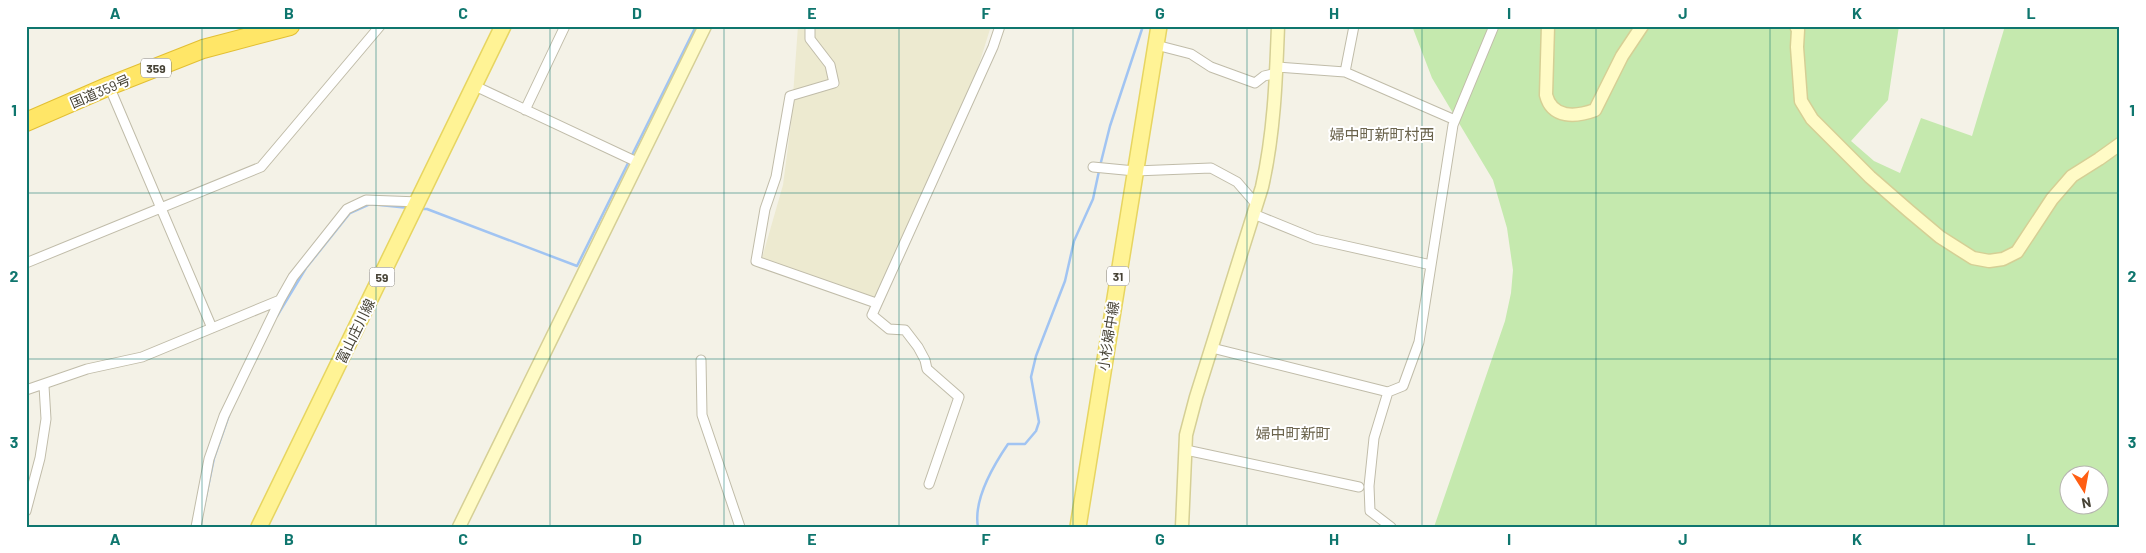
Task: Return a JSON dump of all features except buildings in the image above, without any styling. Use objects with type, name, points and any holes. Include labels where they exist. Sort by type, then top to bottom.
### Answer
[{"type":"highway","name":"国道359号","points":[[26,112],[202,41],[256,26]]},
{"type":"highway","name":"国道359号","points":[[26,122],[108,86],[204,49],[290,26]]},
{"type":"main road","name":"富山庄川線","points":[[259,527],[419,202],[502,26]]},
{"type":"main road","name":"小杉婦中線","points":[[1078,527],[1159,26]]},
{"type":"street","points":[[26,263],[261,167],[380,26]]},
{"type":"street","points":[[524,110],[565,26]]},
{"type":"street","points":[[459,527],[705,26]]},
{"type":"street","points":[[810,26],[810,39],[830,65],[834,83],[790,96],[776,177],[765,209],[756,261],[876,303]]},
{"type":"street","points":[[929,484],[959,397],[927,369],[918,347],[904,330],[889,329],[872,315],[994,47],[1000,26]]},
{"type":"street","points":[[1182,527],[1186,435],[1194,404],[1256,210],[1269,157],[1277,70],[1278,26]]},
{"type":"street","points":[[1345,72],[1354,26]]},
{"type":"street","points":[[1212,348],[1388,392],[1403,386],[1419,342],[1455,120],[1494,26]]},
{"type":"street","points":[[1548,26],[1546,95],[1548,104],[1555,111],[1565,115],[1583,114],[1595,110],[1622,56],[1642,26]]},
{"type":"street","points":[[1796,26],[1798,30],[1797,48],[1801,100],[1812,119],[1870,177],[1909,211],[1940,237],[1973,258],[1988,261],[2003,259],[2017,252],[2052,199],[2072,176],[2120,144]]},
{"type":"street","points":[[1156,45],[1192,54],[1211,67],[1255,83],[1277,70],[1345,72],[1455,120]]},
{"type":"street","points":[[108,86],[212,328]]},
{"type":"street","points":[[475,86],[637,162]]},
{"type":"street","points":[[1093,167],[1135,171],[1211,168],[1236,182],[1256,210],[1315,239],[1431,265]]},
{"type":"street","points":[[196,527],[209,459],[224,416],[293,277],[347,209],[366,200],[419,202]]},
{"type":"street","points":[[26,390],[44,386],[87,369],[142,357],[280,300]]},
{"type":"street","points":[[701,360],[702,416],[740,527]]},
{"type":"street","points":[[26,510],[29,486],[40,458],[46,419],[44,386]]},
{"type":"street","points":[[1388,392],[1374,438],[1369,486],[1370,511],[1391,527]]},
{"type":"street","points":[[1186,450],[1359,487]]},
{"type":"shaded area","points":[[798,26],[991,26],[976,74],[875,298],[762,258],[783,185],[791,123]]},
{"type":"green space","points":[[1412,26],[1899,26],[1888,100],[1851,141],[1874,161],[1900,173],[1921,118],[1972,136],[2005,26],[2120,26],[2120,527],[1434,527],[1505,321],[1511,293],[1513,270],[1507,228],[1493,180],[1432,78]]},
{"type":"waterway","points":[[419,209],[427,209],[577,266],[696,26]]},
{"type":"waterway","points":[[1100,166],[1110,126],[1143,26]]},
{"type":"waterway","points":[[978,527],[978,506],[981,495],[996,462],[1008,444],[1025,444],[1036,431],[1039,422],[1031,377],[1036,356],[1065,281],[1074,241],[1093,199],[1099,171]]},
{"type":"waterway","points":[[277,316],[306,268],[350,213],[370,204],[409,208]]},
{"type":"waterway","points":[[204,506],[214,458],[229,415]]},
{"type":"district","name":"婦中町新町村西","points":[[1382,134]]},
{"type":"district","name":"婦中町新町","points":[[1293,433]]}]
